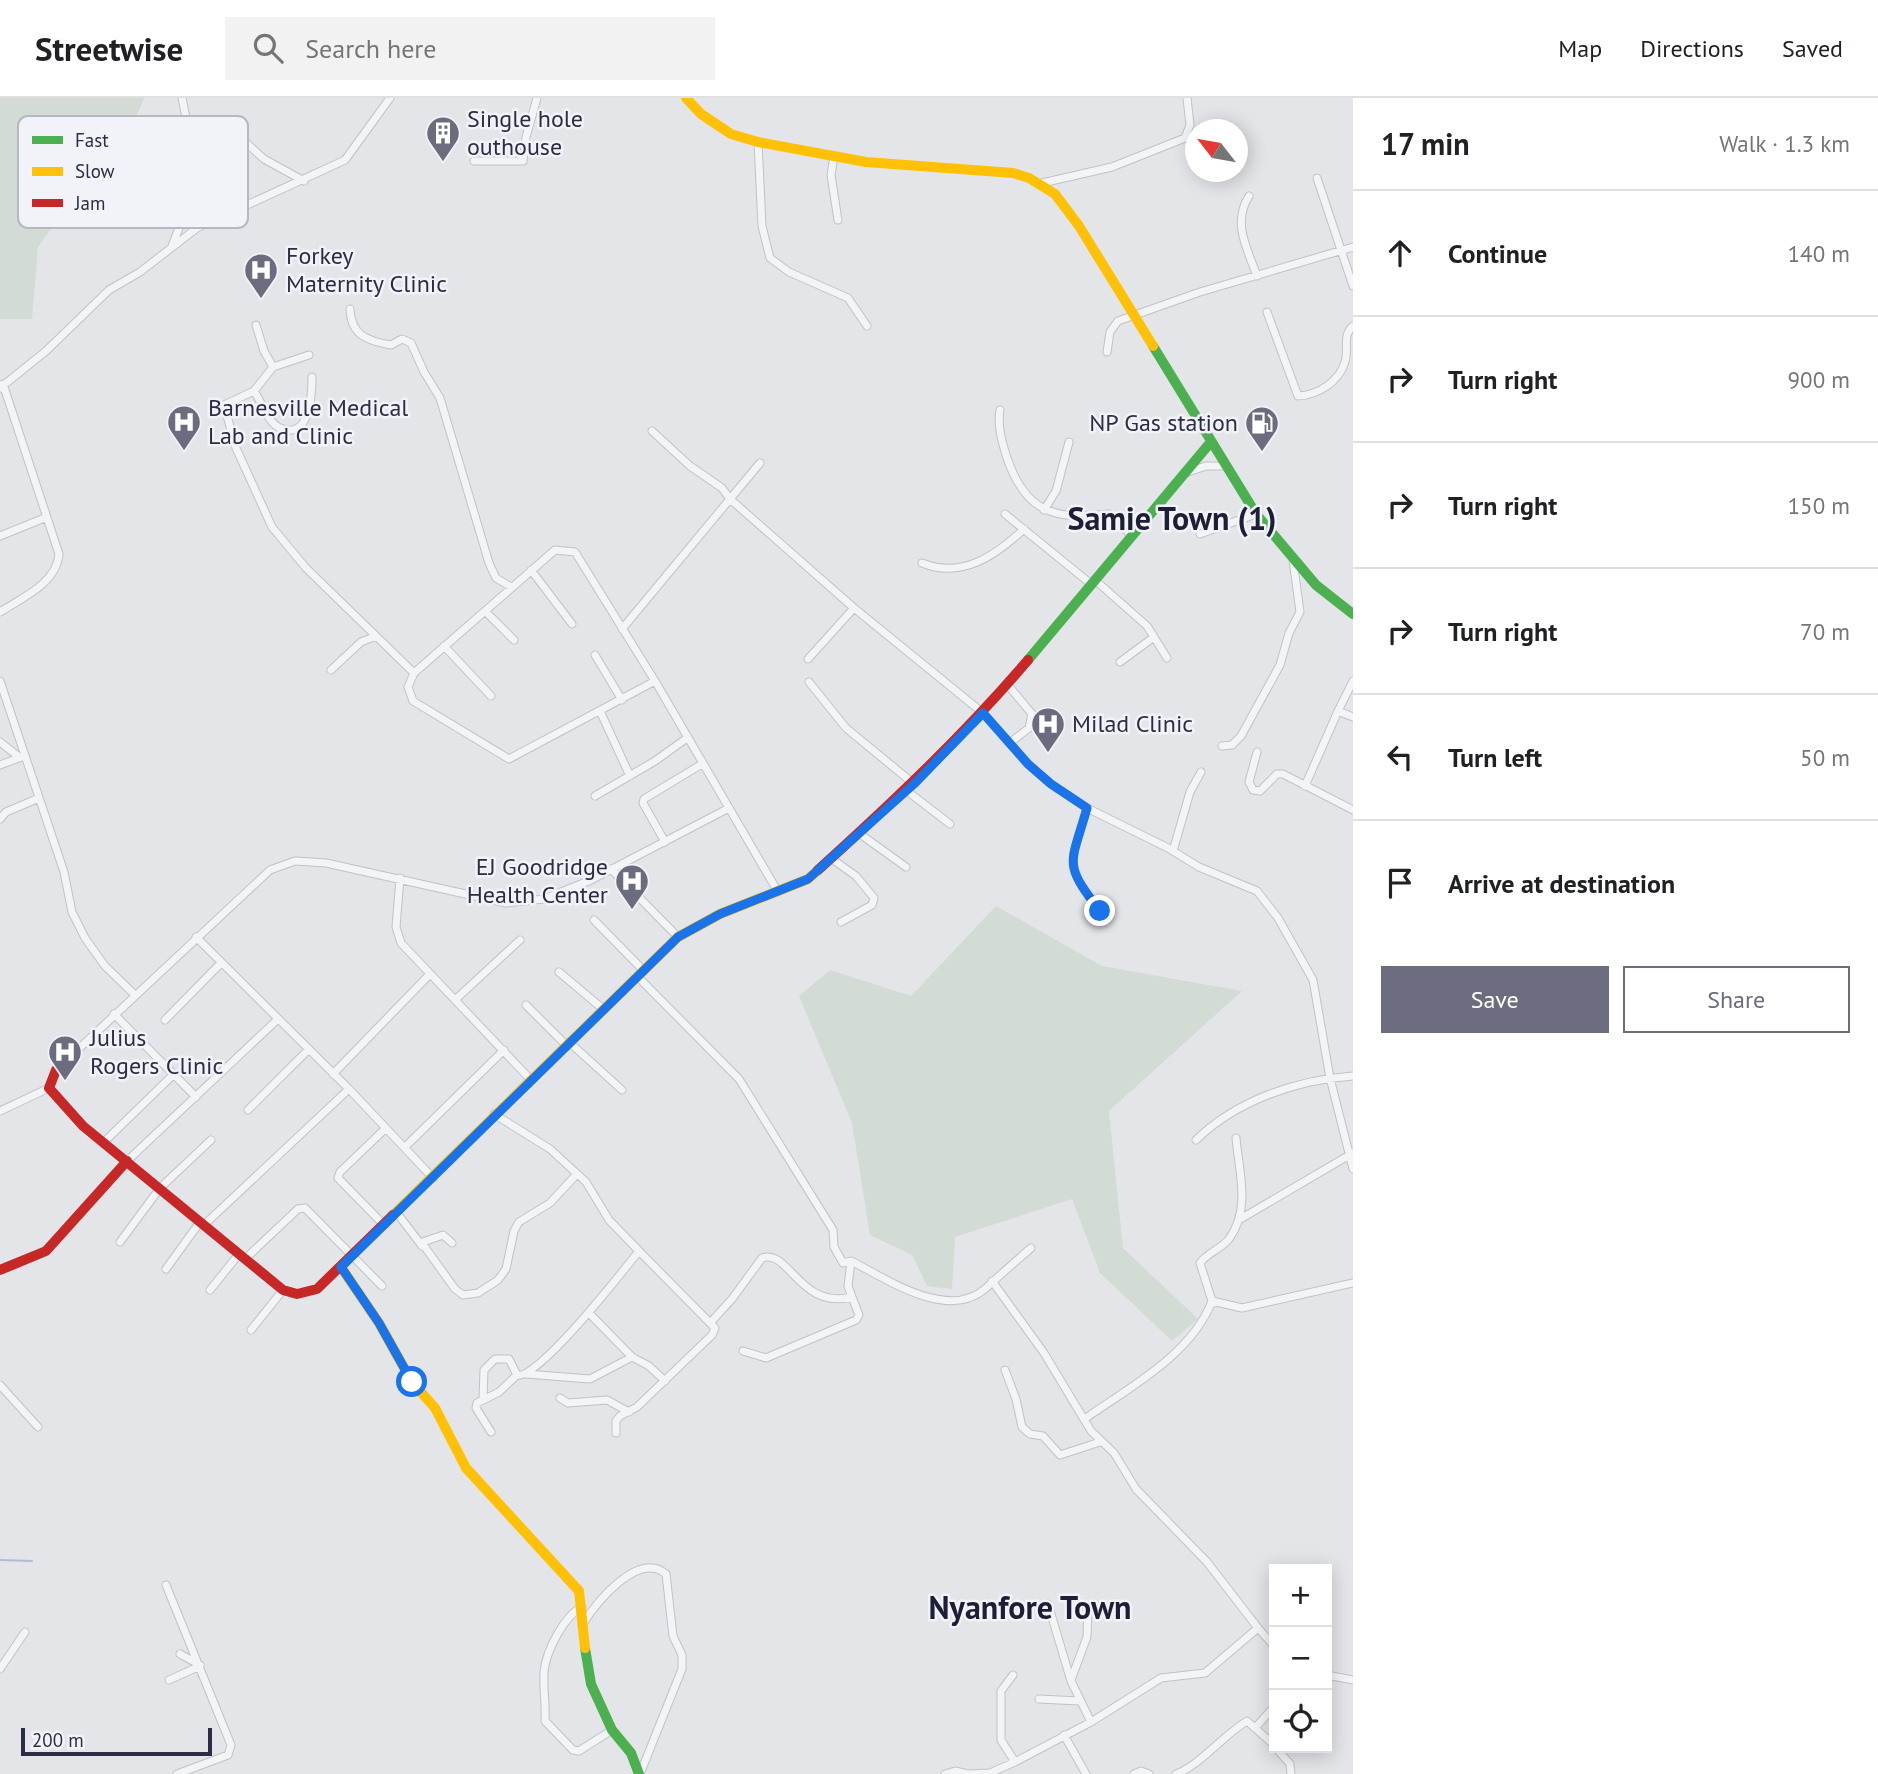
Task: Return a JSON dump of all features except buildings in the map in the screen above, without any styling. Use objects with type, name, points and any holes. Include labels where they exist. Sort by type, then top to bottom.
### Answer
[{"type":"street","points":[[182,98],[186,116]]},
{"type":"street","points":[[248,206],[345,160],[390,98]]},
{"type":"street","points":[[474,161],[523,161],[526,137],[537,98]]},
{"type":"street","points":[[686,98],[701,114],[731,134],[758,142],[866,162],[1013,173],[1042,183],[1055,194],[1079,226],[1256,514],[1317,585],[1353,614]]},
{"type":"street","points":[[1042,183],[1112,166],[1185,138],[1191,125],[1187,98]]},
{"type":"street","points":[[758,142],[762,226],[770,258],[789,272],[848,298],[867,326]]},
{"type":"street","points":[[248,144],[264,159],[304,181]]},
{"type":"street","points":[[834,156],[832,186],[838,220]]},
{"type":"street","points":[[1317,178],[1353,286]]},
{"type":"street","points":[[1249,196],[1241,209],[1240,229],[1257,276]]},
{"type":"street","points":[[171,246],[178,228]]},
{"type":"street","points":[[0,612],[41,586],[55,570],[59,554],[1,386],[46,351],[109,290],[140,272],[197,228]]},
{"type":"street","points":[[1107,352],[1110,331],[1118,321],[1353,247]]},
{"type":"street","points":[[350,309],[350,324],[361,337],[391,345],[402,339],[411,343],[440,398],[489,563],[496,578],[512,587]]},
{"type":"street","points":[[1267,312],[1298,396],[1322,389],[1335,381],[1345,362],[1347,334],[1353,326]]},
{"type":"street","points":[[256,325],[264,351],[273,367]]},
{"type":"street","points":[[309,355],[273,367],[254,391],[224,405],[241,460],[266,517],[306,568],[414,673]]},
{"type":"street","points":[[254,391],[272,421],[280,428],[292,429],[302,425],[309,411],[312,377]]},
{"type":"street","points":[[1000,410],[1001,441],[1015,482],[1027,499],[1044,510],[1088,517],[1109,514],[1131,536]]},
{"type":"street","points":[[652,431],[854,608],[983,713],[1028,764],[1051,784],[1087,808],[1173,850],[1199,867],[1257,891],[1278,918],[1313,980],[1330,1078],[1353,1169]]},
{"type":"street","points":[[1044,510],[1056,491],[1069,442]]},
{"type":"street","points":[[49,1088],[83,1126],[283,1290],[307,1294],[354,1256],[494,1114],[678,937],[720,914],[808,879],[910,787],[983,713],[1210,443]]},
{"type":"street","points":[[622,629],[760,463]]},
{"type":"street","points":[[1184,474],[1206,466],[1225,466]]},
{"type":"street","points":[[1005,514],[1147,626],[1167,658]]},
{"type":"street","points":[[1200,534],[1256,514]]},
{"type":"street","points":[[0,536],[47,517]]},
{"type":"street","points":[[922,563],[938,569],[958,570],[974,561],[989,559],[1024,529]]},
{"type":"street","points":[[655,681],[509,759],[413,701],[408,687],[414,673],[555,550],[575,552],[655,681],[778,892]]},
{"type":"street","points":[[1222,746],[1231,744],[1241,736],[1280,666],[1289,633],[1300,612],[1293,559]]},
{"type":"street","points":[[531,570],[572,624]]},
{"type":"street","points":[[808,659],[854,608]]},
{"type":"street","points":[[485,611],[514,640]]},
{"type":"street","points":[[331,670],[349,651],[367,638],[376,636]]},
{"type":"street","points":[[1120,662],[1154,637]]},
{"type":"street","points":[[444,646],[491,696]]},
{"type":"street","points":[[595,655],[622,700]]},
{"type":"street","points":[[0,681],[22,756],[64,873],[72,912],[85,938],[105,966],[135,995]]},
{"type":"street","points":[[1305,786],[1353,681]]},
{"type":"street","points":[[809,682],[846,728],[950,824]]},
{"type":"street","points":[[1007,684],[1032,714],[1029,728],[1011,742]]},
{"type":"street","points":[[1338,711],[1353,717]]},
{"type":"street","points":[[600,712],[630,776]]},
{"type":"street","points":[[595,796],[687,738]]},
{"type":"street","points":[[0,742],[22,756]]},
{"type":"street","points":[[1257,752],[1249,782],[1253,790],[1261,791],[1277,774],[1353,810]]},
{"type":"street","points":[[0,765],[22,756]]},
{"type":"street","points":[[665,842],[643,803],[644,799],[702,764]]},
{"type":"street","points":[[1173,850],[1190,792],[1201,772]]},
{"type":"street","points":[[0,819],[6,812],[39,798]]},
{"type":"street","points":[[0,1111],[49,1088],[56,1070],[270,870],[295,861],[326,863],[506,902],[544,899],[611,869],[729,808]]},
{"type":"street","points":[[1087,808],[1072,869],[1076,880],[1100,911]]},
{"type":"street","points":[[860,834],[906,867]]},
{"type":"street","points":[[832,859],[856,876],[874,898],[872,905],[841,922]]},
{"type":"street","points":[[611,869],[678,937]]},
{"type":"street","points":[[400,878],[396,927],[401,943],[530,1079]]},
{"type":"street","points":[[594,920],[739,1079],[832,1230],[837,1255],[843,1263],[851,1261],[915,1292],[946,1300],[971,1296],[986,1288],[1031,1248]]},
{"type":"street","points":[[196,937],[349,1088],[433,1178]]},
{"type":"street","points":[[456,999],[520,940]]},
{"type":"street","points":[[165,1020],[221,963]]},
{"type":"street","points":[[559,972],[603,1009]]},
{"type":"street","points":[[333,1074],[430,974]]},
{"type":"street","points":[[526,1005],[622,1090]]},
{"type":"street","points":[[114,1014],[196,1097]]},
{"type":"street","points":[[0,1270],[46,1251],[127,1161],[278,1018]]},
{"type":"street","points":[[248,1110],[309,1049]]},
{"type":"street","points":[[405,1147],[505,1050]]},
{"type":"street","points":[[104,1142],[174,1074]]},
{"type":"street","points":[[1196,1140],[1210,1127],[1250,1101],[1330,1078],[1353,1076]]},
{"type":"street","points":[[166,1269],[202,1224],[349,1088]]},
{"type":"street","points":[[494,1114],[550,1149],[586,1182],[609,1220],[715,1328],[712,1335],[665,1381],[616,1421],[616,1433]]},
{"type":"street","points":[[384,1225],[338,1178],[340,1172],[386,1128]]},
{"type":"street","points":[[1236,1138],[1242,1218]]},
{"type":"street","points":[[120,1242],[160,1188],[211,1140]]},
{"type":"street","points":[[1086,1418],[1150,1372],[1191,1337],[1212,1301],[1200,1263],[1217,1252],[1242,1218],[1351,1153]]},
{"type":"street","points":[[397,1213],[455,1289],[463,1296],[478,1293],[498,1280],[506,1269],[514,1231],[519,1222],[550,1203],[576,1175]]},
{"type":"street","points":[[210,1290],[242,1257],[301,1208],[354,1256],[382,1286]]},
{"type":"street","points":[[422,1246],[443,1235],[452,1243]]},
{"type":"street","points":[[526,1374],[589,1313],[639,1251]]},
{"type":"street","points":[[710,1322],[732,1299],[762,1258],[767,1256],[778,1258],[820,1298],[841,1300],[852,1297]]},
{"type":"street","points":[[743,1351],[766,1358],[856,1320],[859,1315],[848,1286],[851,1261]]},
{"type":"street","points":[[341,1267],[379,1323],[412,1382],[435,1408],[466,1468],[562,1569],[579,1591],[582,1607],[581,1627],[591,1684],[611,1730],[631,1753],[639,1774]]},
{"type":"street","points":[[992,1281],[1100,1442],[1114,1453],[1136,1489],[1207,1562],[1269,1640]]},
{"type":"street","points":[[1212,1301],[1242,1308],[1353,1283]]},
{"type":"street","points":[[251,1329],[283,1290]]},
{"type":"street","points":[[589,1313],[632,1357],[649,1366],[665,1381]]},
{"type":"street","points":[[483,1398],[499,1392],[517,1375],[590,1379],[632,1357]]},
{"type":"street","points":[[492,1432],[476,1408],[483,1398],[484,1370],[495,1359],[509,1359],[517,1375]]},
{"type":"street","points":[[1005,1370],[1016,1399],[1022,1427],[1030,1434],[1043,1436],[1060,1455],[1100,1442]]},
{"type":"street","points":[[0,1385],[38,1427]]},
{"type":"street","points":[[560,1398],[568,1403],[607,1400],[629,1412]]},
{"type":"street","points":[[581,1627],[609,1588],[648,1567],[657,1567],[666,1574],[673,1636],[682,1655],[682,1669],[639,1774]]},
{"type":"street","points":[[166,1586],[200,1666],[231,1752],[177,1774]]},
{"type":"street","points":[[1048,1604],[1071,1681],[1091,1722]]},
{"type":"street","points":[[1071,1681],[1087,1637],[1088,1608],[1095,1604]]},
{"type":"street","points":[[582,1607],[572,1612],[546,1664],[545,1721],[573,1750],[579,1751],[611,1730]]},
{"type":"street","points":[[945,1774],[955,1771],[968,1774],[990,1773],[1015,1762],[1091,1722],[1161,1678],[1205,1673],[1258,1628]]},
{"type":"street","points":[[0,1670],[25,1632]]},
{"type":"street","points":[[180,1654],[200,1666]]},
{"type":"street","points":[[169,1680],[200,1666]]},
{"type":"street","points":[[1013,1675],[1001,1691],[1001,1740],[1015,1762]]},
{"type":"street","points":[[1332,1676],[1353,1680]]},
{"type":"street","points":[[1039,1699],[1079,1701]]},
{"type":"street","points":[[1255,1728],[1269,1713]]},
{"type":"street","points":[[1176,1774],[1186,1770],[1228,1732],[1247,1721],[1269,1741]]},
{"type":"street","points":[[1064,1735],[1086,1774]]},
{"type":"street","points":[[1281,1753],[1290,1764],[1291,1774]]},
{"type":"street","points":[[1134,1774],[1141,1771],[1149,1774]]},
{"type":"shaded area","points":[[0,98],[144,98],[136,116],[18,116],[18,228],[52,228],[38,247],[32,319],[0,319]]},
{"type":"shaded area","points":[[996,906],[1102,966],[1242,991],[1109,1111],[1123,1248],[1198,1319],[1172,1341],[1100,1273],[1072,1199],[955,1237],[952,1289],[927,1286],[912,1255],[870,1235],[852,1123],[799,996],[830,970],[911,996]]},
{"type":"waterway","points":[[0,1560],[32,1561]]},
{"type":"traffic: fast","points":[[1153,346],[1256,514],[1316,585],[1353,614]]},
{"type":"traffic: fast","points":[[1028,660],[1210,443]]},
{"type":"traffic: fast","points":[[585,1648],[591,1684],[612,1730],[631,1753],[639,1774]]},
{"type":"traffic: slow","points":[[686,98],[701,114],[731,134],[758,142],[866,162],[1013,173],[1029,178],[1055,194],[1079,226],[1153,346]]},
{"type":"traffic: slow","points":[[393,1215],[678,937],[720,914],[808,879],[818,870]]},
{"type":"traffic: slow","points":[[341,1267],[379,1323],[412,1382],[435,1408],[466,1468],[579,1591],[585,1648]]},
{"type":"traffic: jam","points":[[818,870],[926,768],[1028,660]]},
{"type":"traffic: jam","points":[[56,1070],[49,1088],[83,1126],[283,1290],[297,1294],[317,1289],[393,1215]]},
{"type":"traffic: jam","points":[[0,1270],[46,1251],[127,1161]]},
{"type":"place","name":"Single hole outhouse","points":[[443,163]]},
{"type":"place","name":"Forkey Maternity Clinic","points":[[261,300]]},
{"type":"place","name":"Barnesville Medical Lab and Clinic","points":[[184,452]]},
{"type":"place","name":"NP Gas station","points":[[1262,453]]},
{"type":"place","name":"Milad Clinic","points":[[1048,754]]},
{"type":"place","name":"EJ Goodridge Health Center","points":[[632,911]]},
{"type":"place","name":"Julius Rogers Clinic","points":[[65,1082]]},
{"type":"district","name":"Samie Town (1)","points":[[1172,519]]},
{"type":"district","name":"Nyanfore Town","points":[[1030,1608]]},
{"type":"route","points":[[412,1382],[379,1323],[341,1267],[433,1178],[494,1114],[678,937],[701,922],[808,879],[914,784],[983,713],[1028,764],[1051,784],[1087,808],[1072,869],[1076,880],[1100,911]]}]
